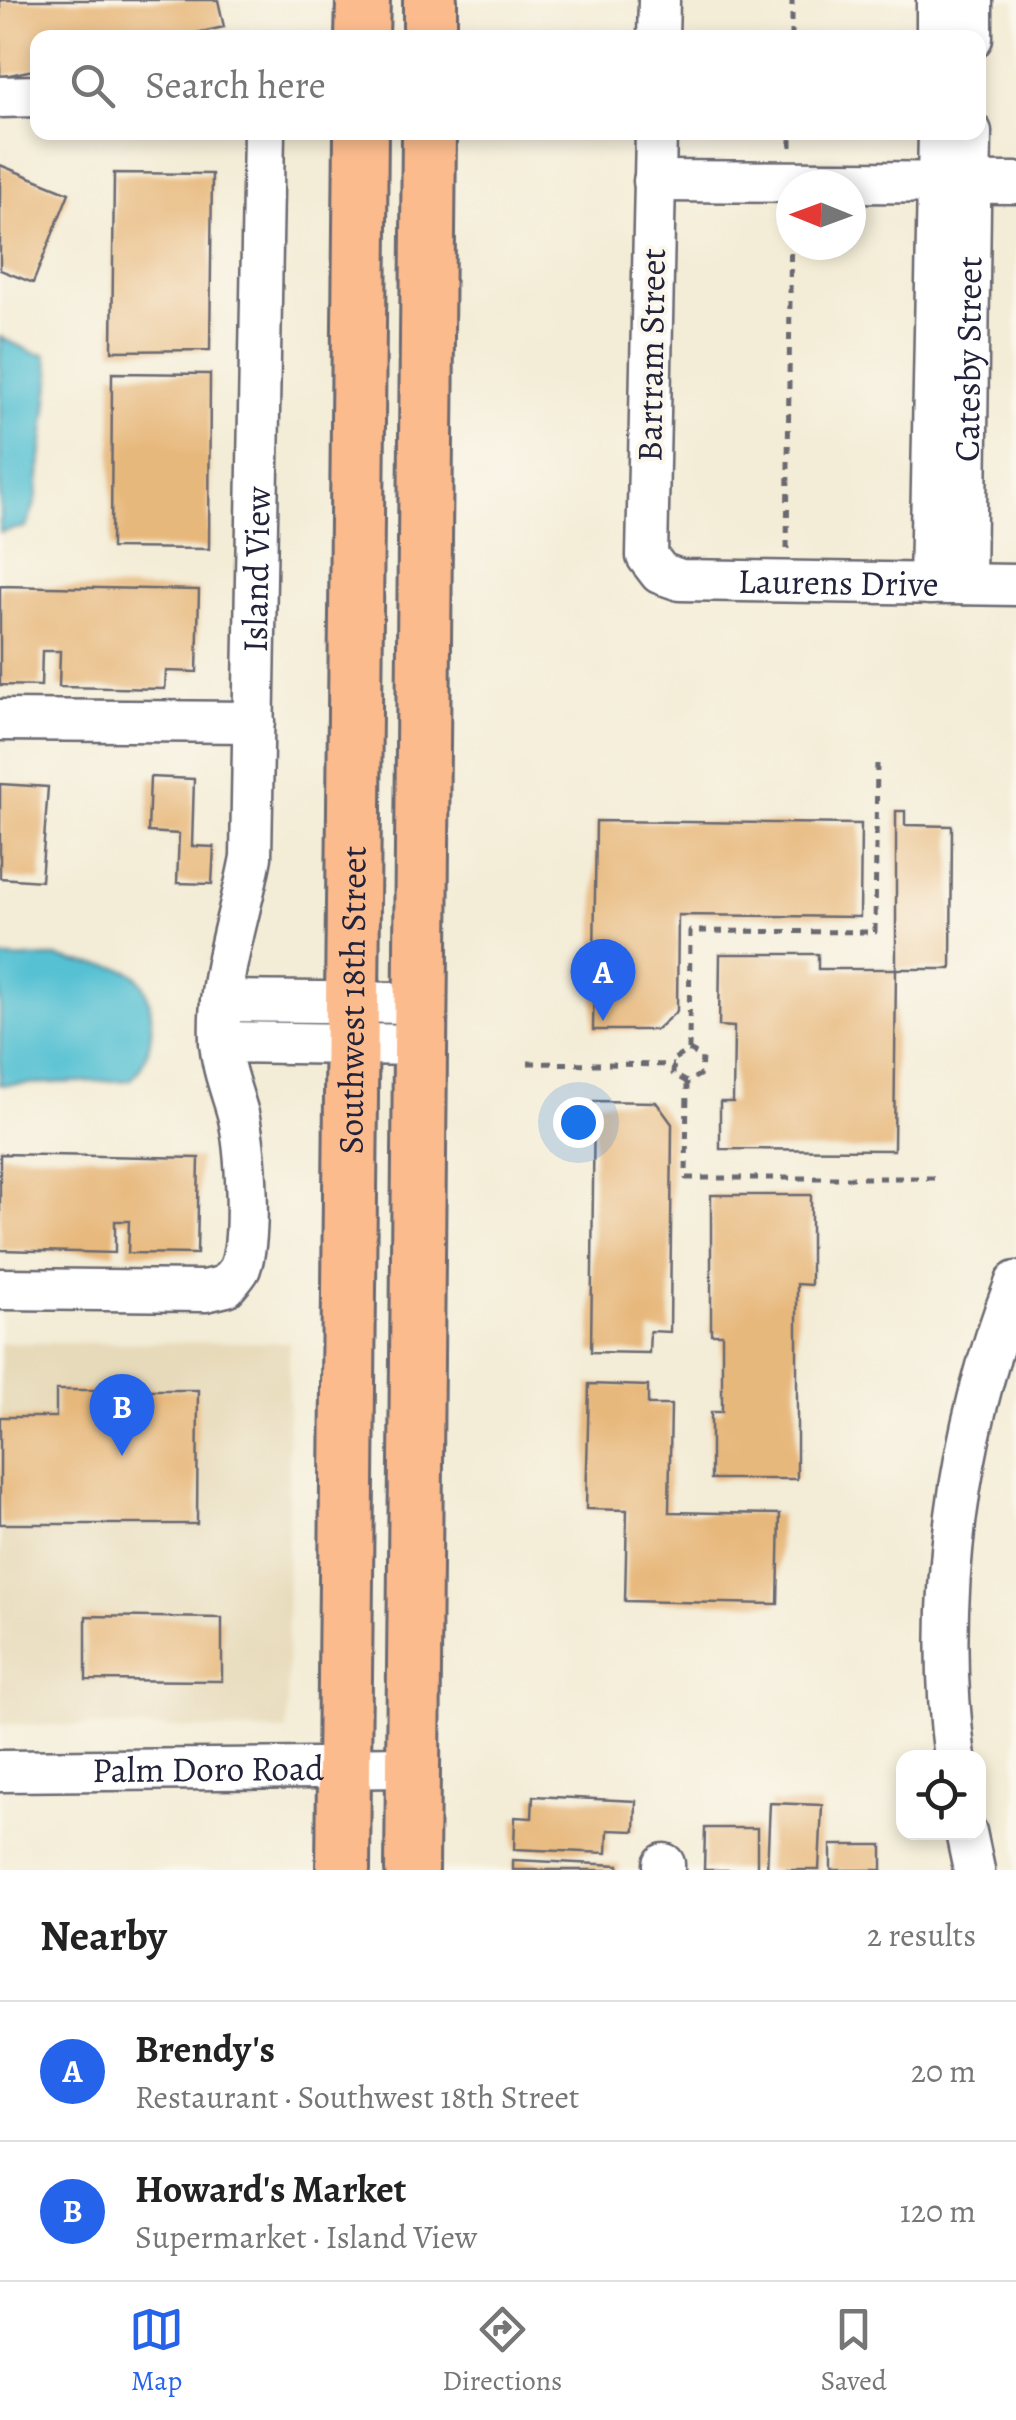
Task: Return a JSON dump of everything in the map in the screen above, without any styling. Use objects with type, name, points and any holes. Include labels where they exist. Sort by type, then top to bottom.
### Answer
[{"type":"main road","points":[[362,30],[363,0]]},
{"type":"main road","points":[[430,0],[430,30]]},
{"type":"main road","name":"Southwest 18th Street","points":[[344,1870],[362,140]]},
{"type":"main road","name":"Southwest 18th Street","points":[[412,1870],[429,140]]},
{"type":"street","points":[[658,30],[659,0]]},
{"type":"street","points":[[936,0],[937,30]]},
{"type":"street","points":[[972,0],[972,30]]},
{"type":"street","points":[[0,97],[30,96]]},
{"type":"street","name":"Island View","points":[[0,1289],[205,1291],[226,1286],[240,1269],[246,1226],[244,1161],[239,1118],[220,1042],[226,965],[251,857],[264,140]]},
{"type":"street","name":"Bartram Street","points":[[656,140],[647,556],[660,573]]},
{"type":"street","name":"Catesby Street","points":[[942,140],[955,183]]},
{"type":"street","name":"Catesby Street","points":[[947,584],[955,183],[968,140]]},
{"type":"street","points":[[654,181],[1016,183]]},
{"type":"street","name":"Laurens Drive","points":[[660,573],[680,580],[1016,584]]},
{"type":"street","points":[[0,720],[254,722]]},
{"type":"street","points":[[221,1001],[352,1023],[420,1024]]},
{"type":"street","points":[[220,1042],[352,1023]]},
{"type":"street","points":[[955,1750],[949,1660],[956,1530],[969,1445],[985,1377],[1016,1282]]},
{"type":"street","name":"Palm Doro Road","points":[[0,1771],[413,1767]]},
{"type":"street","points":[[968,1840],[974,1870]]},
{"type":"path","points":[[792,0],[792,30]]},
{"type":"path","points":[[786,582],[790,260]]},
{"type":"path","points":[[689,1050],[690,930],[875,932],[877,758]]},
{"type":"path","points":[[687,1082],[674,1074],[674,1058],[689,1050]]},
{"type":"path","points":[[687,1082],[701,1074],[702,1057],[689,1050]]},
{"type":"path","points":[[528,1064],[674,1066]]},
{"type":"path","points":[[687,1082],[686,1178],[936,1178]]},
{"type":"shaded area","points":[[289,1342],[287,1731],[0,1724],[0,1343]]},
{"type":"water","points":[[0,337],[36,354],[45,354],[51,374],[36,501],[26,527],[0,532]]},
{"type":"water","points":[[0,957],[55,957],[117,967],[136,976],[148,997],[151,1032],[145,1057],[131,1080],[0,1085]]},
{"type":"building","points":[[0,0],[218,0],[224,27],[210,30],[30,30],[30,71],[0,77]]},
{"type":"building","points":[[0,165],[69,193],[33,283],[0,270]]},
{"type":"building","points":[[114,173],[212,174],[210,350],[112,351]]},
{"type":"building","points":[[112,373],[210,374],[209,549],[111,548]]},
{"type":"building","points":[[0,586],[199,590],[197,672],[166,671],[165,689],[59,687],[60,651],[42,651],[41,686],[0,685]]},
{"type":"building","points":[[150,777],[194,779],[192,846],[214,847],[212,884],[177,883],[179,834],[148,832]]},
{"type":"building","points":[[0,784],[48,787],[41,881],[0,878]]},
{"type":"building","points":[[896,811],[905,811],[905,825],[952,826],[951,969],[896,969]]},
{"type":"building","points":[[596,821],[861,824],[860,917],[678,915],[677,1011],[656,1030],[593,1030]]},
{"type":"building","points":[[720,954],[818,954],[818,969],[896,969],[894,1150],[720,1149],[720,1102],[733,1102],[734,1027],[719,1026]]},
{"type":"building","points":[[594,1101],[656,1102],[672,1124],[670,1332],[650,1331],[649,1353],[591,1352]]},
{"type":"building","points":[[0,1154],[199,1158],[197,1254],[128,1253],[129,1221],[115,1221],[115,1253],[0,1250]]},
{"type":"building","points":[[711,1195],[811,1195],[811,1285],[797,1284],[797,1479],[711,1479],[711,1412],[722,1412],[722,1334],[711,1334]]},
{"type":"building","points":[[589,1384],[648,1386],[648,1405],[671,1405],[669,1512],[780,1514],[778,1604],[625,1601],[627,1510],[586,1509]]},
{"type":"building","points":[[56,1390],[198,1390],[197,1524],[0,1524],[0,1417],[56,1417]]},
{"type":"building","points":[[86,1616],[222,1618],[222,1681],[86,1680]]},
{"type":"building","points":[[533,1796],[636,1801],[635,1831],[608,1830],[607,1853],[514,1849],[515,1817],[532,1818]]},
{"type":"building","points":[[770,1803],[822,1805],[819,1870],[767,1870]]},
{"type":"building","points":[[705,1828],[757,1828],[757,1870],[704,1870]]},
{"type":"building","points":[[831,1845],[882,1845],[882,1870],[831,1870]]},
{"type":"building","points":[[513,1860],[619,1865],[619,1870],[513,1870]]},
{"type":"place","name":"Brendy's","points":[[603,1021]]},
{"type":"place","name":"Howard's Market","points":[[122,1456]]}]
